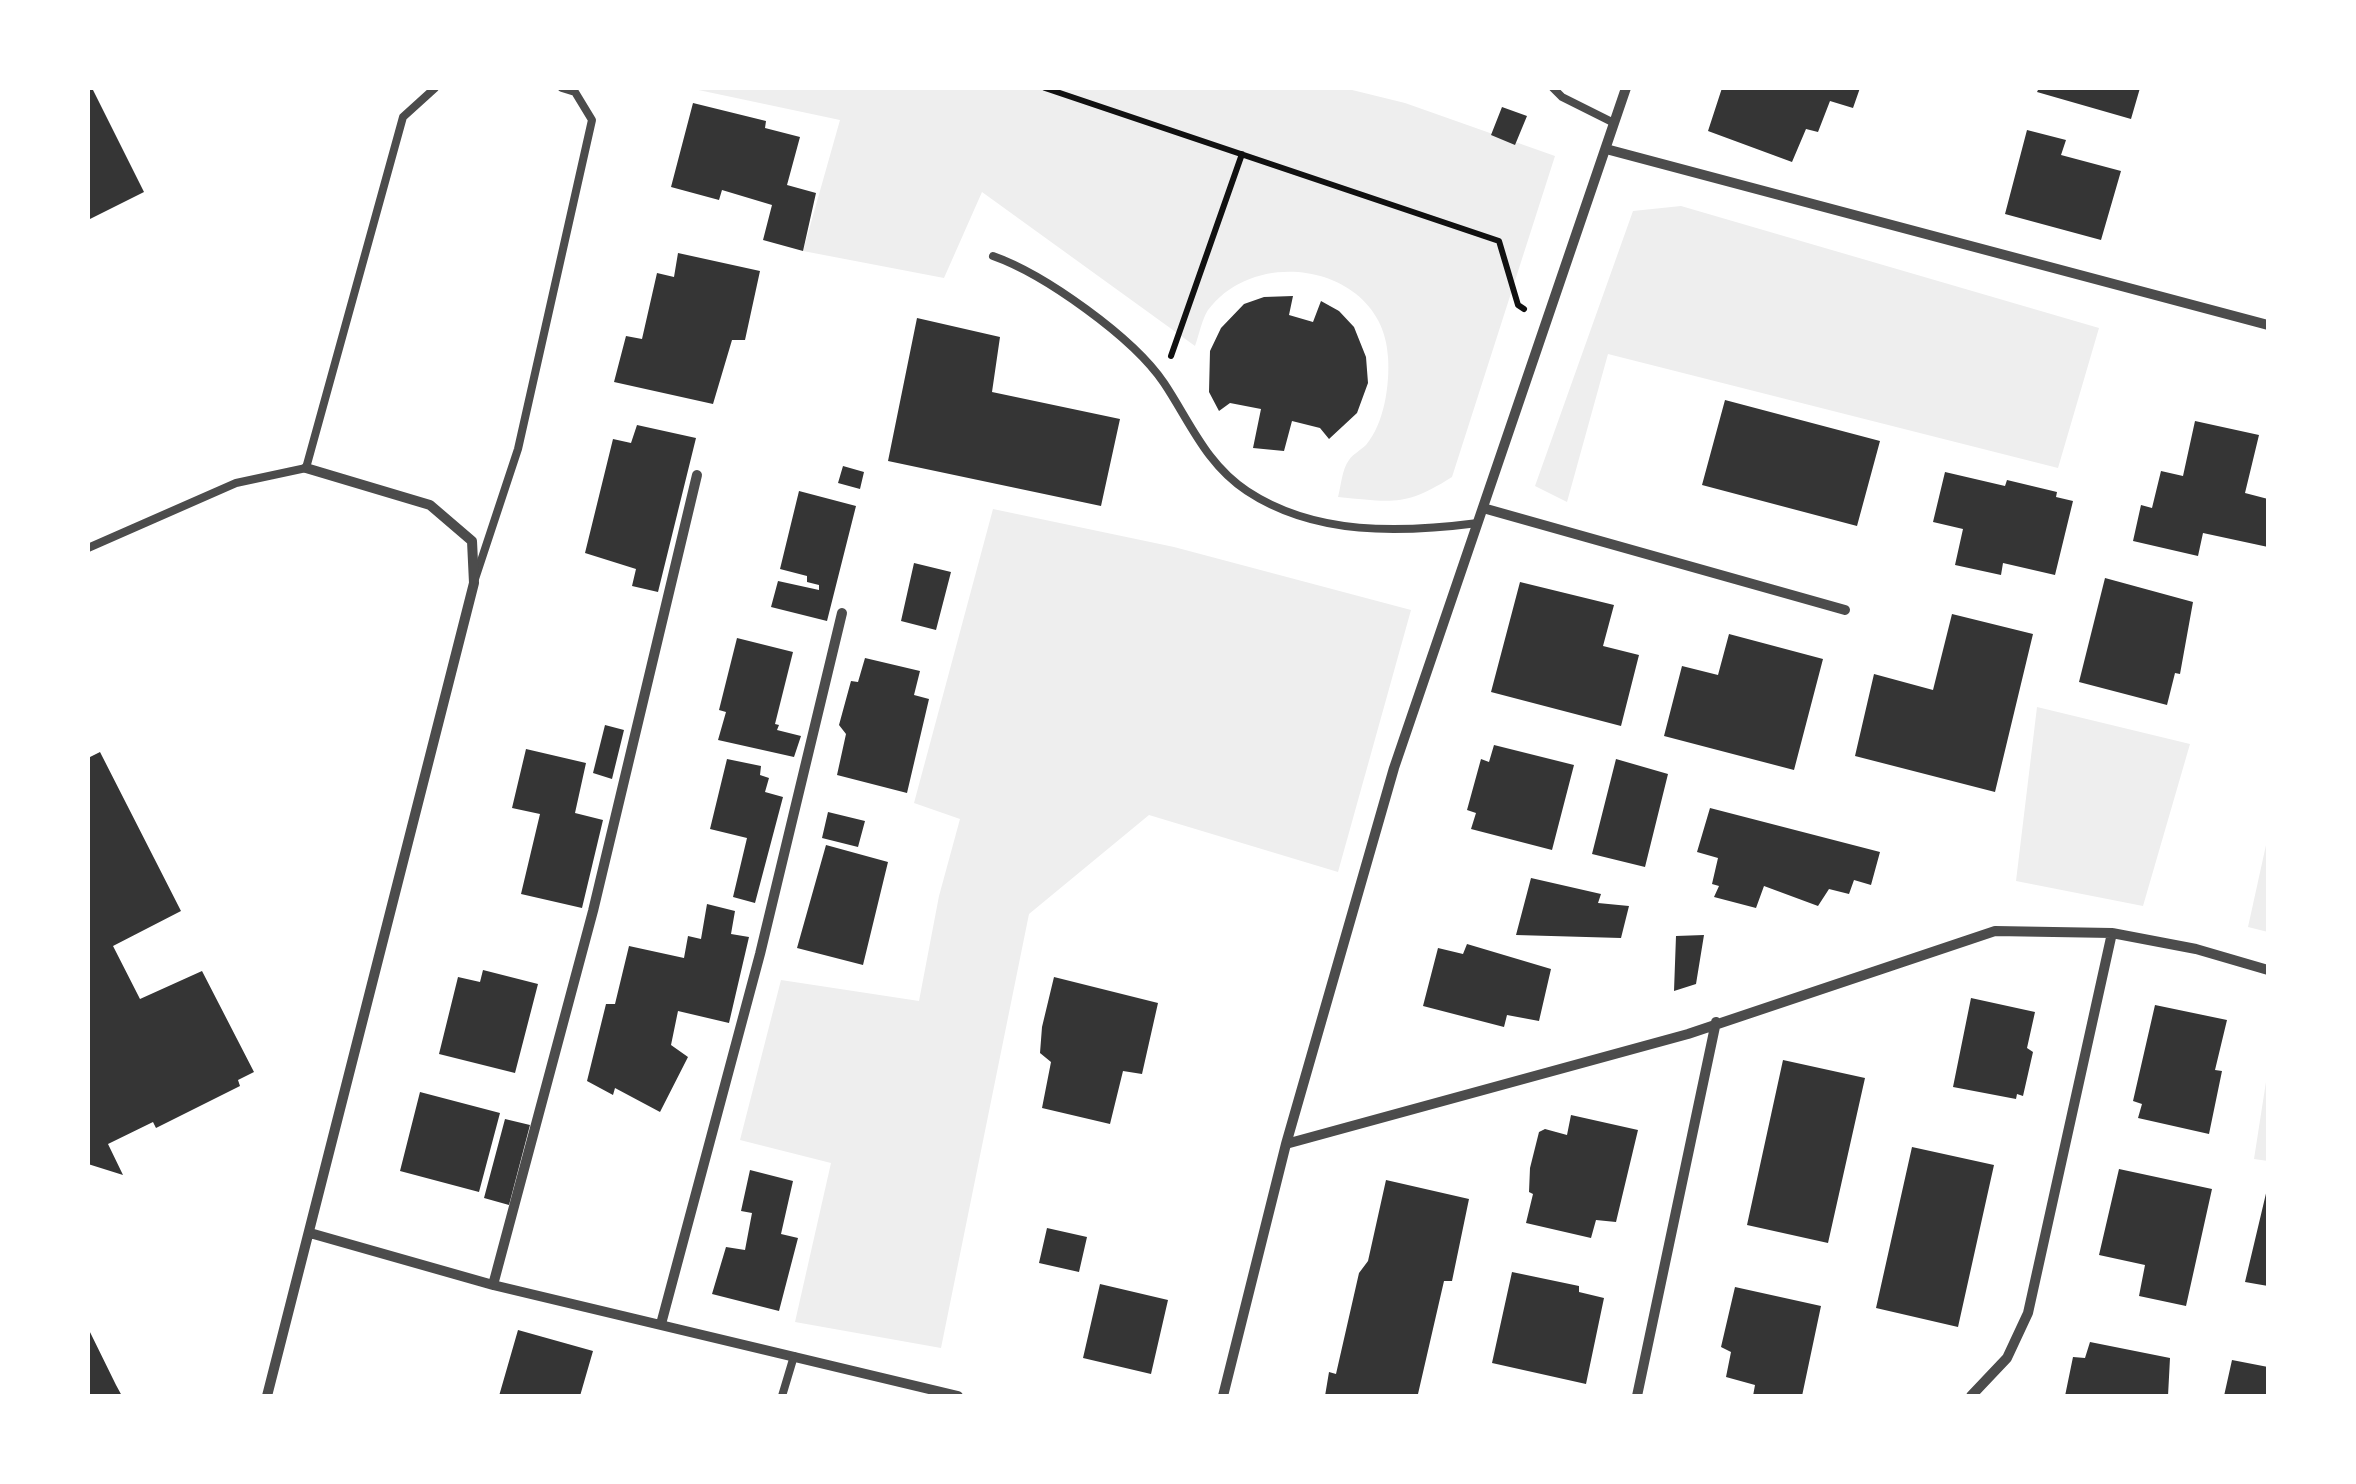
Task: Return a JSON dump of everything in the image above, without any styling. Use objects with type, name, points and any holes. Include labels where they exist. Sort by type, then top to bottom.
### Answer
[{"type":"street","points":[[1224,1396],[1286,1144],[1394,768],[1626,88]]},
{"type":"street","points":[[1606,149],[2268,325]]},
{"type":"street","points":[[268,1396],[474,583],[472,542],[430,505],[306,468]]},
{"type":"street","points":[[493,1285],[593,911],[697,475]]},
{"type":"street","points":[[1482,508],[1845,610]]},
{"type":"street","points":[[661,1324],[760,954],[842,612]]},
{"type":"street","points":[[1286,1144],[1688,1034],[1994,930],[2112,933],[2196,949],[2268,970]]},
{"type":"street","points":[[1971,1396],[2007,1358],[2028,1314],[2112,933]]},
{"type":"street","points":[[1637,1396],[1716,1022]]},
{"type":"street","points":[[310,1233],[493,1285],[958,1396]]},
{"type":"lane","points":[[88,548],[236,483],[306,468],[403,117],[435,88]]},
{"type":"lane","points":[[474,583],[518,449],[592,120],[575,92],[562,88]]},
{"type":"lane","points":[[1553,88],[1562,97],[1614,123]]},
{"type":"lane","points":[[993,256],[1028,269],[1077,304],[1162,381],[1200,447],[1246,491],[1293,514],[1372,531],[1478,523]]},
{"type":"lane","points":[[782,1396],[794,1356]]},
{"type":"path","points":[[1045,88],[1499,241],[1518,306],[1546,321]]},
{"type":"path","points":[[1162,381],[1242,154]]},
{"type":"shaded area","points":[[689,88],[1344,88],[1405,103],[1555,156],[1452,477],[1410,498],[1372,500],[1338,497],[1347,464],[1366,445],[1381,415],[1387,392],[1388,357],[1381,326],[1365,302],[1342,285],[1315,275],[1286,272],[1257,276],[1230,289],[1208,310],[1195,346],[982,192],[944,278],[803,251],[840,120]]},
{"type":"shaded area","points":[[1681,206],[2099,328],[2058,468],[1608,354],[1567,502],[1535,486],[1633,211]]},
{"type":"shaded area","points":[[993,509],[1174,547],[1411,610],[1338,872],[1149,815],[1029,914],[941,1348],[795,1322],[831,1163],[740,1140],[781,980],[919,1001],[939,896],[960,819],[914,803]]},
{"type":"shaded area","points":[[2037,707],[2190,744],[2143,906],[2016,881]]},
{"type":"shaded area","points":[[2268,836],[2268,932],[2248,927]]},
{"type":"shaded area","points":[[2268,1069],[2268,1161],[2254,1159]]},
{"type":"building","points":[[88,88],[92,88],[144,192],[88,220]]},
{"type":"building","points":[[1722,88],[1860,88],[1853,108],[1830,101],[1818,132],[1806,129],[1792,162],[1708,131]]},
{"type":"building","points":[[2039,88],[2140,88],[2131,119],[2037,92]]},
{"type":"building","points":[[693,103],[766,121],[765,128],[800,137],[787,185],[816,193],[803,251],[763,240],[772,205],[722,190],[719,200],[671,187]]},
{"type":"building","points":[[1502,107],[1527,116],[1515,145],[1491,135]]},
{"type":"building","points":[[2027,130],[2066,140],[2061,155],[2121,171],[2101,240],[2005,214]]},
{"type":"building","points":[[678,253],[760,271],[745,340],[732,340],[713,404],[614,382],[626,336],[642,339],[657,273],[674,277]]},
{"type":"building","points":[[1293,296],[1289,315],[1313,322],[1321,301],[1339,311],[1354,327],[1366,357],[1368,383],[1357,413],[1329,439],[1320,428],[1292,421],[1284,451],[1253,448],[1261,409],[1230,403],[1219,411],[1209,392],[1210,351],[1221,328],[1244,304],[1264,297]]},
{"type":"building","points":[[917,318],[1000,337],[992,392],[1120,419],[1101,506],[888,461]]},
{"type":"building","points":[[1725,400],[1880,441],[1857,526],[1702,485]]},
{"type":"building","points":[[2195,421],[2259,435],[2245,493],[2268,499],[2268,547],[2203,533],[2198,556],[2133,541],[2141,505],[2152,508],[2161,471],[2183,476]]},
{"type":"building","points":[[637,425],[696,438],[658,592],[632,586],[636,569],[585,553],[613,439],[631,443]]},
{"type":"building","points":[[843,466],[864,472],[860,489],[838,483]]},
{"type":"building","points":[[1945,472],[2005,486],[2007,480],[2057,492],[2056,497],[2073,501],[2055,575],[2003,563],[2001,575],[1955,565],[1963,529],[1933,522]]},
{"type":"building","points":[[799,491],[856,506],[827,621],[771,607],[778,581],[819,590],[819,585],[807,582],[807,576],[780,569]]},
{"type":"building","points":[[914,563],[951,572],[936,630],[901,621]]},
{"type":"building","points":[[2105,578],[2193,602],[2180,674],[2175,673],[2167,705],[2079,682]]},
{"type":"building","points":[[1520,582],[1614,605],[1603,646],[1639,655],[1621,726],[1491,692]]},
{"type":"building","points":[[1952,614],[2033,634],[1995,792],[1855,756],[1874,674],[1933,690]]},
{"type":"building","points":[[1729,634],[1823,659],[1794,770],[1664,736],[1682,666],[1718,675]]},
{"type":"building","points":[[737,638],[793,652],[775,724],[779,725],[777,730],[801,736],[794,757],[718,740],[726,712],[719,710]]},
{"type":"building","points":[[865,658],[920,671],[914,695],[929,699],[907,793],[837,775],[846,734],[839,725],[851,681],[858,682]]},
{"type":"building","points":[[605,725],[624,730],[612,779],[593,773]]},
{"type":"building","points":[[1494,745],[1574,765],[1552,850],[1471,829],[1476,813],[1467,810],[1481,759],[1489,762]]},
{"type":"building","points":[[526,749],[586,763],[575,813],[603,820],[582,908],[521,894],[540,814],[512,808]]},
{"type":"building","points":[[100,752],[181,911],[113,946],[140,999],[202,971],[254,1072],[238,1080],[240,1086],[156,1128],[153,1122],[108,1144],[123,1175],[88,1164],[88,758]]},
{"type":"building","points":[[727,759],[761,766],[760,775],[769,778],[765,792],[783,797],[755,903],[733,897],[747,838],[710,829]]},
{"type":"building","points":[[1616,759],[1668,774],[1645,867],[1592,854]]},
{"type":"building","points":[[1710,808],[1880,852],[1871,885],[1854,880],[1849,894],[1829,889],[1818,906],[1764,886],[1756,908],[1714,897],[1719,886],[1712,884],[1718,858],[1697,852]]},
{"type":"building","points":[[828,812],[865,821],[858,847],[822,838]]},
{"type":"building","points":[[826,845],[888,862],[863,965],[797,948]]},
{"type":"building","points":[[1531,878],[1601,894],[1598,903],[1629,906],[1621,938],[1516,935]]},
{"type":"building","points":[[707,904],[735,911],[731,934],[749,937],[729,1023],[678,1011],[671,1045],[688,1057],[660,1112],[615,1088],[613,1095],[587,1081],[606,1004],[615,1004],[629,946],[684,958],[688,936],[701,939]]},
{"type":"building","points":[[1704,935],[1696,984],[1674,991],[1676,936]]},
{"type":"building","points":[[1467,944],[1551,969],[1539,1021],[1507,1015],[1504,1027],[1423,1006],[1438,948],[1463,954]]},
{"type":"building","points":[[483,970],[538,984],[515,1073],[439,1054],[458,977],[480,982]]},
{"type":"building","points":[[1054,977],[1158,1003],[1142,1074],[1123,1071],[1110,1124],[1042,1108],[1051,1062],[1040,1053],[1042,1027]]},
{"type":"building","points":[[1971,998],[2035,1012],[2027,1048],[2033,1052],[2023,1096],[2017,1094],[2016,1099],[1953,1087]]},
{"type":"building","points":[[2155,1005],[2227,1020],[2215,1070],[2222,1071],[2209,1134],[2138,1118],[2142,1104],[2133,1101]]},
{"type":"building","points":[[1783,1060],[1865,1078],[1828,1243],[1747,1225]]},
{"type":"building","points":[[420,1092],[500,1113],[479,1192],[400,1171]]},
{"type":"building","points":[[1571,1115],[1638,1130],[1616,1222],[1596,1220],[1591,1238],[1526,1223],[1533,1194],[1529,1192],[1530,1168],[1539,1132],[1545,1129],[1567,1135]]},
{"type":"building","points":[[505,1119],[530,1125],[509,1205],[484,1198]]},
{"type":"building","points":[[1912,1147],[1994,1165],[1958,1327],[1876,1308]]},
{"type":"building","points":[[2119,1169],[2212,1189],[2186,1306],[2139,1296],[2145,1265],[2099,1255]]},
{"type":"building","points":[[750,1170],[793,1181],[781,1234],[798,1238],[779,1311],[712,1294],[726,1247],[745,1250],[752,1213],[741,1211]]},
{"type":"building","points":[[1386,1180],[1469,1199],[1452,1281],[1444,1281],[1418,1394],[1325,1396],[1329,1372],[1336,1374],[1359,1273],[1368,1261]]},
{"type":"building","points":[[2268,1185],[2268,1286],[2245,1282]]},
{"type":"building","points":[[1047,1228],[1087,1237],[1079,1272],[1039,1263]]},
{"type":"building","points":[[1512,1272],[1579,1286],[1579,1292],[1604,1298],[1586,1384],[1492,1363]]},
{"type":"building","points":[[1100,1284],[1168,1300],[1151,1374],[1083,1358]]},
{"type":"building","points":[[1735,1287],[1821,1306],[1802,1396],[1753,1396],[1755,1385],[1726,1377],[1731,1352],[1721,1347]]},
{"type":"building","points":[[88,1328],[116,1385],[122,1396],[88,1396]]},
{"type":"building","points":[[518,1330],[593,1351],[580,1396],[499,1396]]},
{"type":"building","points":[[2090,1342],[2170,1358],[2168,1396],[2065,1396],[2073,1357],[2085,1358]]},
{"type":"building","points":[[2232,1360],[2268,1367],[2268,1396],[2224,1396]]}]
